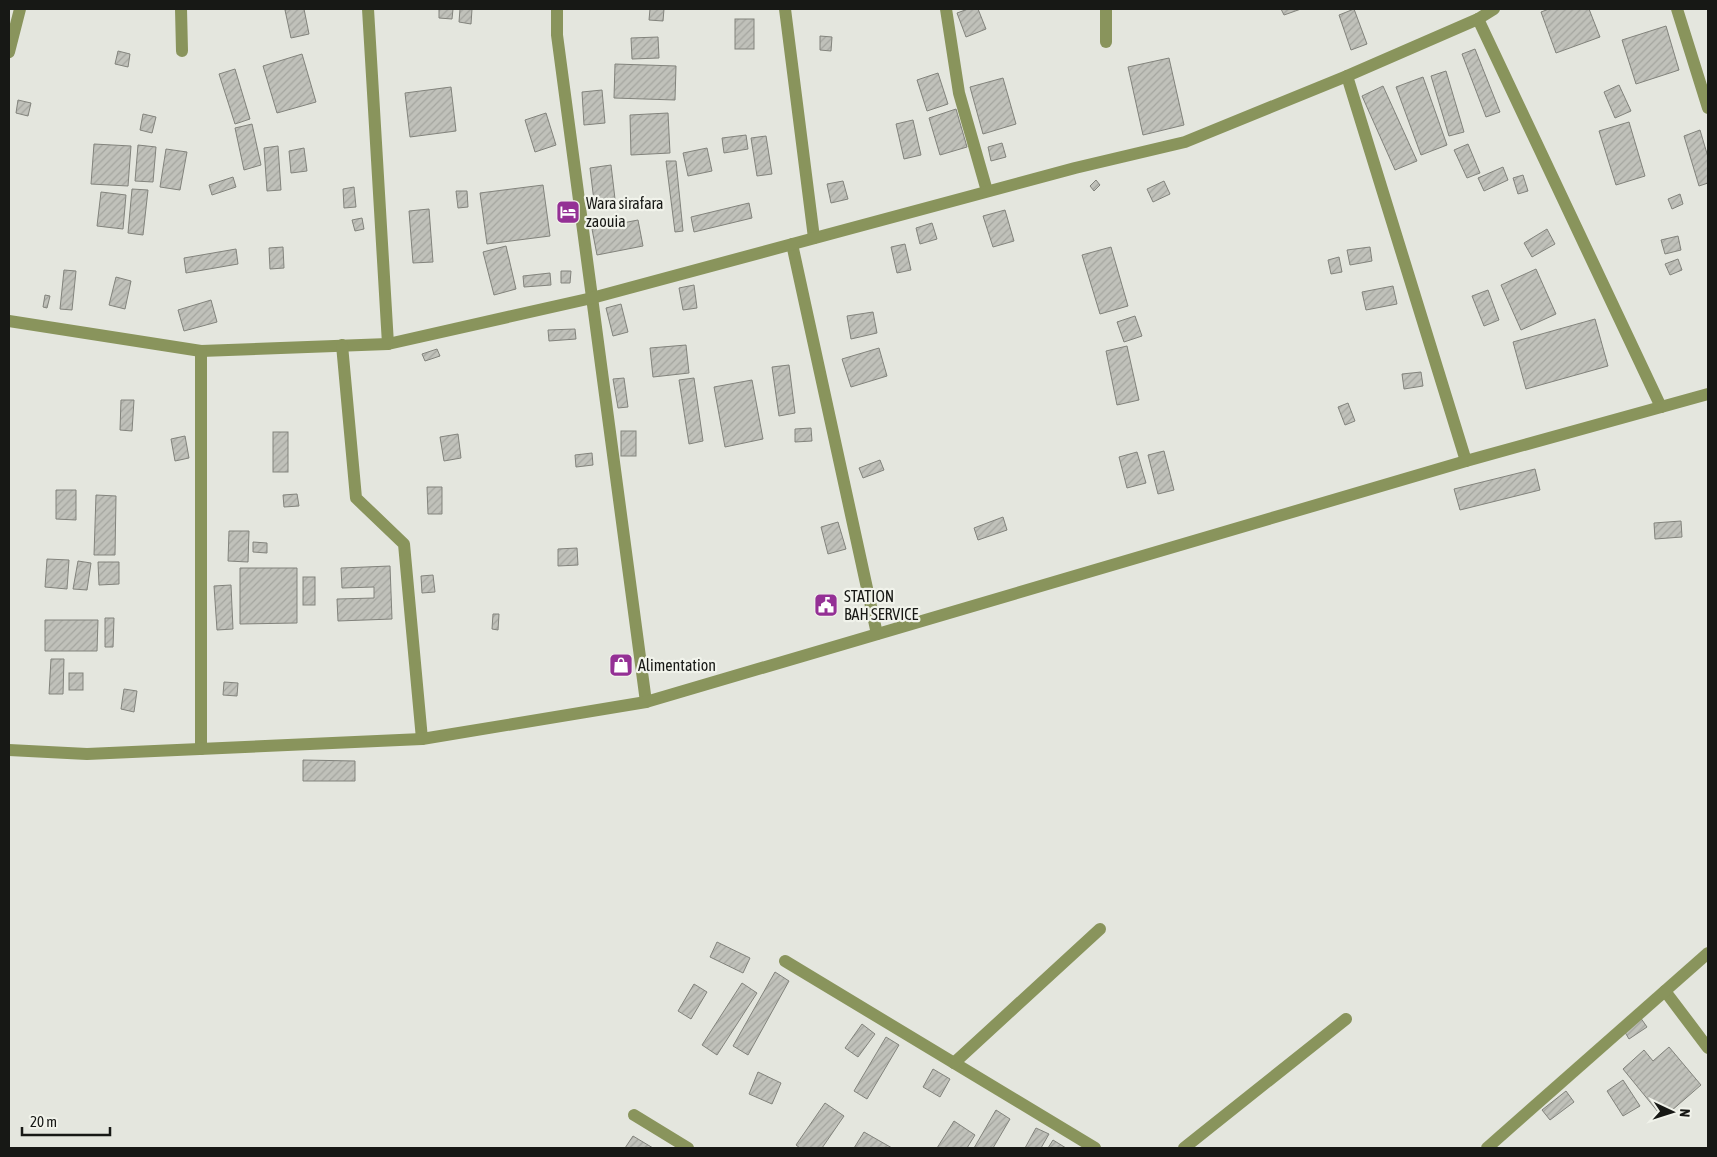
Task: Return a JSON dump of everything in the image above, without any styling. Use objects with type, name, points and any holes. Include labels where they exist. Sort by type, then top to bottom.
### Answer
[{"type":"street","points":[[9,52],[20,9]]},
{"type":"street","points":[[181,9],[182,50]]},
{"type":"street","points":[[368,9],[388,344]]},
{"type":"street","points":[[557,9],[557,35],[646,702]]},
{"type":"street","points":[[785,9],[814,238]]},
{"type":"street","points":[[946,9],[959,94],[987,191]]},
{"type":"street","points":[[1106,9],[1106,42]]},
{"type":"street","points":[[1677,9],[1708,108]]},
{"type":"street","points":[[9,321],[201,350],[388,344],[592,298],[987,191],[1185,142],[1347,76],[1486,13],[1661,407]]},
{"type":"street","points":[[1347,76],[1466,461]]},
{"type":"street","points":[[792,244],[876,634]]},
{"type":"street","points":[[342,345],[356,498],[404,544],[422,739]]},
{"type":"street","points":[[201,350],[201,750]]},
{"type":"street","points":[[9,750],[87,754],[422,739],[646,702],[1466,461],[1708,394]]},
{"type":"street","points":[[954,1063],[1100,929]]},
{"type":"street","points":[[1487,1148],[1708,953]]},
{"type":"street","points":[[785,961],[1095,1148]]},
{"type":"street","points":[[1665,991],[1708,1048]]},
{"type":"street","points":[[1184,1148],[1346,1020]]},
{"type":"street","points":[[634,1114],[688,1148]]},
{"type":"building","points":[[304,9],[309,34],[291,38],[285,10]]},
{"type":"building","points":[[439,9],[453,9],[452,19],[439,18]]},
{"type":"building","points":[[460,9],[472,9],[471,24],[459,22]]},
{"type":"building","points":[[650,9],[664,9],[663,21],[649,20]]},
{"type":"building","points":[[968,9],[978,9],[986,29],[966,37],[957,13]]},
{"type":"building","points":[[1281,9],[1301,9],[1284,15]]},
{"type":"building","points":[[1354,9],[1367,44],[1351,50],[1339,15]]},
{"type":"building","points":[[1549,9],[1589,9],[1600,37],[1556,53],[1541,12]]},
{"type":"building","points":[[735,19],[754,19],[754,49],[735,49]]},
{"type":"building","points":[[1666,26],[1679,70],[1636,84],[1622,40]]},
{"type":"building","points":[[820,36],[832,37],[831,51],[820,50]]},
{"type":"building","points":[[658,37],[659,58],[632,59],[631,38]]},
{"type":"building","points":[[1475,49],[1500,112],[1486,117],[1462,54]]},
{"type":"building","points":[[118,51],[130,54],[128,67],[115,64]]},
{"type":"building","points":[[302,54],[316,102],[277,113],[263,66]]},
{"type":"building","points":[[1169,58],[1184,125],[1143,135],[1128,67]]},
{"type":"building","points":[[615,64],[676,66],[675,100],[614,98]]},
{"type":"building","points":[[235,69],[250,119],[235,124],[219,74]]},
{"type":"building","points":[[1446,71],[1464,132],[1449,136],[1431,76]]},
{"type":"building","points":[[938,73],[948,104],[927,111],[917,80]]},
{"type":"building","points":[[1423,77],[1447,145],[1421,155],[1396,87]]},
{"type":"building","points":[[1003,78],[1016,124],[983,134],[970,87]]},
{"type":"building","points":[[1619,85],[1631,111],[1615,118],[1604,92]]},
{"type":"building","points":[[1383,86],[1417,161],[1395,170],[1362,96]]},
{"type":"building","points":[[451,87],[456,131],[410,137],[405,93]]},
{"type":"building","points":[[602,90],[605,123],[584,125],[582,92]]},
{"type":"building","points":[[18,100],[31,103],[28,116],[16,113]]},
{"type":"building","points":[[956,109],[967,147],[940,155],[929,118]]},
{"type":"building","points":[[546,113],[556,145],[535,152],[525,120]]},
{"type":"building","points":[[668,113],[670,153],[631,155],[630,115]]},
{"type":"building","points":[[143,114],[156,117],[152,133],[140,130]]},
{"type":"building","points":[[913,120],[921,155],[904,159],[896,124]]},
{"type":"building","points":[[1629,122],[1645,176],[1616,185],[1599,131]]},
{"type":"building","points":[[252,124],[261,165],[244,170],[235,128]]},
{"type":"building","points":[[1700,130],[1708,157],[1708,183],[1699,186],[1684,136]]},
{"type":"building","points":[[746,135],[748,149],[724,153],[722,138]]},
{"type":"building","points":[[766,136],[772,174],[757,176],[751,138]]},
{"type":"building","points":[[1002,143],[1006,157],[991,161],[988,147]]},
{"type":"building","points":[[94,144],[131,146],[128,186],[91,184]]},
{"type":"building","points":[[1468,144],[1480,173],[1467,178],[1454,150]]},
{"type":"building","points":[[138,145],[156,147],[153,182],[135,181]]},
{"type":"building","points":[[278,146],[281,190],[267,191],[264,148]]},
{"type":"building","points":[[304,148],[307,171],[291,173],[289,151]]},
{"type":"building","points":[[707,148],[712,171],[688,176],[683,153]]},
{"type":"building","points":[[166,149],[187,152],[180,190],[160,187]]},
{"type":"building","points":[[666,161],[676,161],[683,231],[675,232]]},
{"type":"building","points":[[611,165],[615,199],[594,201],[590,168]]},
{"type":"building","points":[[1503,167],[1508,180],[1484,191],[1478,178]]},
{"type":"building","points":[[1523,175],[1528,191],[1518,194],[1513,178]]},
{"type":"building","points":[[233,177],[236,187],[212,195],[209,185]]},
{"type":"building","points":[[1096,180],[1100,185],[1094,191],[1090,186]]},
{"type":"building","points":[[843,181],[848,199],[831,203],[827,184]]},
{"type":"building","points":[[1164,181],[1170,194],[1153,202],[1147,189]]},
{"type":"building","points":[[543,185],[550,236],[487,244],[480,193]]},
{"type":"building","points":[[354,187],[356,207],[344,208],[343,189]]},
{"type":"building","points":[[132,189],[148,190],[143,235],[128,233]]},
{"type":"building","points":[[456,191],[467,191],[468,207],[458,208]]},
{"type":"building","points":[[101,192],[126,195],[123,229],[97,226]]},
{"type":"building","points":[[1680,194],[1683,204],[1672,209],[1668,199]]},
{"type":"building","points":[[749,203],[752,218],[694,232],[691,217]]},
{"type":"building","points":[[429,209],[433,262],[413,263],[409,211]]},
{"type":"building","points":[[1005,210],[1014,241],[993,247],[983,216]]},
{"type":"building","points":[[362,218],[364,229],[355,231],[352,220]]},
{"type":"building","points":[[638,220],[643,246],[597,255],[592,229]]},
{"type":"building","points":[[932,223],[937,239],[920,244],[916,228]]},
{"type":"building","points":[[1547,229],[1555,244],[1532,257],[1524,243]]},
{"type":"building","points":[[1678,236],[1681,250],[1665,254],[1661,240]]},
{"type":"building","points":[[905,244],[911,270],[897,273],[891,247]]},
{"type":"building","points":[[506,246],[516,289],[494,295],[483,252]]},
{"type":"building","points":[[283,247],[284,268],[270,269],[269,248]]},
{"type":"building","points":[[1111,247],[1128,306],[1100,314],[1082,255]]},
{"type":"building","points":[[1370,247],[1372,261],[1350,265],[1347,250]]},
{"type":"building","points":[[236,249],[238,264],[186,273],[184,258]]},
{"type":"building","points":[[1339,257],[1342,272],[1331,274],[1328,260]]},
{"type":"building","points":[[1678,259],[1682,270],[1670,275],[1665,264]]},
{"type":"building","points":[[1536,269],[1556,314],[1521,330],[1501,285]]},
{"type":"building","points":[[64,270],[76,271],[72,310],[60,309]]},
{"type":"building","points":[[561,271],[571,271],[570,283],[561,283]]},
{"type":"building","points":[[550,273],[551,285],[524,287],[523,276]]},
{"type":"building","points":[[116,277],[131,281],[125,309],[109,305]]},
{"type":"building","points":[[694,285],[697,308],[683,310],[679,288]]},
{"type":"building","points":[[1393,286],[1397,304],[1366,310],[1362,292]]},
{"type":"building","points":[[1488,290],[1499,320],[1484,326],[1472,296]]},
{"type":"building","points":[[45,295],[50,296],[47,308],[43,307]]},
{"type":"building","points":[[211,300],[217,322],[184,331],[178,310]]},
{"type":"building","points":[[621,304],[628,332],[613,336],[606,308]]},
{"type":"building","points":[[873,312],[877,333],[851,339],[847,316]]},
{"type":"building","points":[[1135,316],[1142,336],[1124,342],[1117,322]]},
{"type":"building","points":[[1595,319],[1608,366],[1526,389],[1513,342]]},
{"type":"building","points":[[575,329],[576,339],[549,341],[548,330]]},
{"type":"building","points":[[686,345],[689,373],[653,377],[650,348]]},
{"type":"building","points":[[1127,346],[1139,400],[1117,405],[1106,351]]},
{"type":"building","points":[[879,348],[887,376],[851,387],[842,359]]},
{"type":"building","points":[[437,349],[440,356],[425,361],[422,354]]},
{"type":"building","points":[[789,365],[795,413],[779,416],[772,367]]},
{"type":"building","points":[[1421,372],[1423,386],[1404,389],[1402,374]]},
{"type":"building","points":[[624,378],[628,407],[618,408],[613,379]]},
{"type":"building","points":[[694,378],[703,441],[689,444],[679,380]]},
{"type":"building","points":[[752,380],[763,439],[725,447],[714,387]]},
{"type":"building","points":[[121,400],[134,400],[132,431],[120,430]]},
{"type":"building","points":[[1348,403],[1355,421],[1345,425],[1338,407]]},
{"type":"building","points":[[811,428],[812,441],[795,442],[795,429]]},
{"type":"building","points":[[621,431],[636,431],[636,456],[621,456]]},
{"type":"building","points":[[273,432],[288,432],[288,472],[273,472]]},
{"type":"building","points":[[458,434],[461,458],[444,461],[440,437]]},
{"type":"building","points":[[185,436],[189,458],[175,461],[171,439]]},
{"type":"building","points":[[1164,451],[1174,490],[1158,494],[1148,455]]},
{"type":"building","points":[[1137,452],[1146,483],[1127,488],[1119,457]]},
{"type":"building","points":[[592,453],[593,465],[576,467],[575,455]]},
{"type":"building","points":[[880,460],[884,470],[863,478],[859,468]]},
{"type":"building","points":[[1535,469],[1540,490],[1460,510],[1454,489]]},
{"type":"building","points":[[427,487],[442,487],[442,514],[428,514]]},
{"type":"building","points":[[56,490],[76,490],[76,520],[56,519]]},
{"type":"building","points":[[297,494],[299,506],[284,507],[283,495]]},
{"type":"building","points":[[96,495],[116,496],[115,555],[94,555]]},
{"type":"building","points":[[1003,517],[1007,530],[978,540],[974,528]]},
{"type":"building","points":[[1681,521],[1682,537],[1655,539],[1654,523]]},
{"type":"building","points":[[838,522],[846,549],[828,554],[821,527]]},
{"type":"building","points":[[229,531],[249,531],[248,562],[228,561]]},
{"type":"building","points":[[253,542],[267,543],[267,553],[253,552]]},
{"type":"building","points":[[577,548],[578,565],[558,566],[558,549]]},
{"type":"building","points":[[47,559],[69,560],[67,589],[45,587]]},
{"type":"building","points":[[78,561],[91,563],[87,590],[73,589]]},
{"type":"building","points":[[98,562],[119,562],[119,584],[99,585]]},
{"type":"building","points":[[390,566],[392,619],[338,621],[337,599],[374,598],[374,587],[342,588],[341,568]]},
{"type":"building","points":[[240,568],[297,568],[297,623],[240,624]]},
{"type":"building","points":[[433,575],[435,592],[422,593],[421,576]]},
{"type":"building","points":[[303,577],[315,577],[315,605],[303,605]]},
{"type":"building","points":[[231,585],[233,629],[217,630],[214,586]]},
{"type":"building","points":[[493,614],[499,614],[498,630],[492,629]]},
{"type":"building","points":[[105,618],[114,618],[113,647],[105,647]]},
{"type":"building","points":[[45,620],[98,620],[97,651],[45,651]]},
{"type":"building","points":[[51,659],[64,659],[63,694],[49,694]]},
{"type":"building","points":[[69,673],[83,673],[83,690],[69,690]]},
{"type":"building","points":[[224,682],[238,683],[237,696],[223,695]]},
{"type":"building","points":[[124,689],[137,691],[134,712],[121,709]]},
{"type":"building","points":[[303,760],[355,761],[355,781],[303,781]]},
{"type":"building","points":[[717,942],[750,958],[743,973],[710,957]]},
{"type":"building","points":[[775,972],[789,981],[748,1055],[733,1046]]},
{"type":"building","points":[[742,983],[757,993],[717,1055],[702,1045]]},
{"type":"building","points":[[694,984],[707,992],[691,1019],[678,1011]]},
{"type":"building","points":[[1640,1017],[1647,1027],[1629,1039],[1623,1029]]},
{"type":"building","points":[[862,1024],[875,1034],[858,1057],[845,1048]]},
{"type":"building","points":[[886,1037],[899,1045],[867,1099],[854,1091]]},
{"type":"building","points":[[1669,1047],[1701,1085],[1663,1118],[1623,1069],[1644,1050],[1653,1061]]},
{"type":"building","points":[[933,1069],[950,1079],[940,1097],[923,1087]]},
{"type":"building","points":[[758,1072],[781,1083],[772,1104],[749,1094]]},
{"type":"building","points":[[1623,1080],[1640,1106],[1623,1116],[1607,1091]]},
{"type":"building","points":[[1566,1091],[1574,1102],[1550,1120],[1542,1110]]},
{"type":"building","points":[[825,1103],[844,1116],[822,1148],[800,1148],[796,1145]]},
{"type":"building","points":[[996,1110],[1010,1119],[993,1148],[974,1148]]},
{"type":"building","points":[[954,1121],[975,1135],[967,1148],[937,1148]]},
{"type":"building","points":[[1036,1128],[1049,1134],[1041,1148],[1025,1148]]},
{"type":"building","points":[[864,1132],[892,1148],[854,1148]]},
{"type":"building","points":[[633,1136],[653,1148],[625,1148]]},
{"type":"building","points":[[1053,1140],[1066,1148],[1048,1148]]},
{"type":"place","name":"Wara sirafara zaouia","points":[[568,212]]},
{"type":"place","name":"STATION BAH SERVICE","points":[[826,605]]},
{"type":"place","name":"Alimentation","points":[[621,665]]}]
